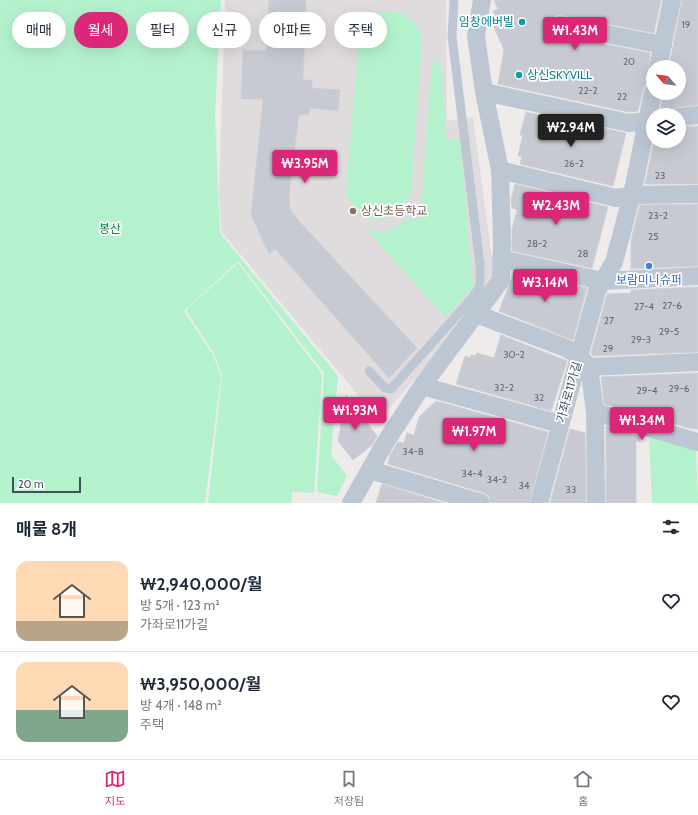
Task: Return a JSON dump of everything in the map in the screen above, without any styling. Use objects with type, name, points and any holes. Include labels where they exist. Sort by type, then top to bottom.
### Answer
[{"type":"street","points":[[351,503],[385,443],[422,386],[501,280],[500,170],[484,92],[476,36],[482,0]]},
{"type":"street","points":[[660,60],[672,0]]},
{"type":"street","points":[[560,25],[663,44]]},
{"type":"street","points":[[484,92],[630,123],[646,121]]},
{"type":"street","points":[[686,116],[698,115]]},
{"type":"street","name":"가좌로11가길","points":[[539,503],[560,424],[584,362],[597,291],[614,262],[646,137]]},
{"type":"street","points":[[500,170],[616,198],[632,195],[698,194]]},
{"type":"street","points":[[501,259],[602,281],[698,276]]},
{"type":"street","points":[[476,314],[566,348],[584,362],[595,412],[596,503]]},
{"type":"street","name":"가좌로11가길","points":[[584,362],[698,362]]},
{"type":"street","points":[[422,386],[560,424]]},
{"type":"street","points":[[595,412],[698,442]]},
{"type":"street","points":[[370,470],[481,503]]},
{"type":"lane","points":[[369,372],[385,388],[391,389],[473,297],[480,286],[480,265],[452,36],[454,0]]},
{"type":"shaded area","name":"상신초등학교","points":[[225,0],[446,0],[447,121],[473,117],[494,273],[484,295],[444,346],[379,420],[221,231],[219,192],[224,48],[251,48],[251,12],[225,12]]},
{"type":"green space","name":"봉산","points":[[0,0],[221,0],[220,12],[197,12],[197,48],[218,48],[215,115],[220,233],[338,376],[331,455],[347,476],[337,496],[317,492],[324,373],[238,261],[184,311],[213,355],[221,377],[205,503],[0,503]]},
{"type":"green space","points":[[397,11],[406,16],[416,26],[422,40],[411,191],[396,212],[388,217],[374,219],[357,210],[352,205],[346,193],[358,48],[387,48],[387,12],[380,12]]},
{"type":"green space","points":[[432,61],[440,64],[447,139],[460,139],[473,287],[445,317],[366,229],[383,231],[396,227],[407,219],[420,220]]},
{"type":"green space","points":[[238,263],[322,374],[314,493],[292,492],[291,503],[208,503],[222,376],[214,353],[187,312],[188,308]]},
{"type":"green space","points":[[649,437],[696,449],[698,503],[652,503]]},
{"type":"building","points":[[269,0],[306,0],[306,12],[268,12]]},
{"type":"building","points":[[494,0],[661,0],[654,33],[562,15],[556,15],[552,18],[550,23],[550,29],[553,33],[558,35],[650,53],[649,60],[646,60],[646,85],[643,90],[638,111],[629,112],[498,84],[504,50],[492,22],[497,20],[493,11],[498,9]]},
{"type":"building","points":[[682,0],[698,0],[698,105],[661,108],[662,100],[686,100],[686,60],[670,60]]},
{"type":"building","points":[[266,48],[304,48],[303,80],[312,80],[312,88],[340,90],[338,111],[310,108],[309,114],[299,115],[289,194],[290,209],[299,221],[417,348],[389,378],[275,249],[269,254],[251,215],[263,99],[241,99],[243,50],[266,51]]},
{"type":"building","points":[[526,112],[626,133],[613,186],[520,164],[522,156],[518,156],[523,135],[520,135]]},
{"type":"building","points":[[698,126],[698,184],[645,184],[653,148],[686,148],[686,127]]},
{"type":"building","points":[[515,184],[608,207],[592,268],[512,251],[512,229],[517,210],[512,208],[511,200]]},
{"type":"building","points":[[698,204],[698,266],[631,269],[631,240],[640,205]]},
{"type":"building","points":[[514,272],[587,288],[573,340],[499,311]]},
{"type":"building","points":[[698,287],[698,352],[593,356],[591,353],[607,294],[631,293],[631,290]]},
{"type":"building","points":[[501,335],[567,361],[551,411],[456,384],[465,356],[470,358],[471,355],[475,356],[477,353],[494,358]]},
{"type":"building","points":[[698,373],[698,429],[689,428],[604,404],[601,377]]},
{"type":"building","points":[[346,395],[377,436],[372,445],[353,460],[338,441]]},
{"type":"building","points":[[436,401],[548,432],[529,503],[491,503],[489,496],[484,493],[388,464],[390,455],[398,442],[404,443],[407,433],[414,435],[419,417]]},
{"type":"building","points":[[606,426],[640,436],[640,441],[636,441],[636,503],[606,503]]},
{"type":"building","points":[[570,429],[585,433],[586,503],[550,503]]},
{"type":"building","points":[[382,484],[444,503],[376,503]]},
{"type":"place","name":"임창에버빌","points":[[522,22]]},
{"type":"place","name":"상신SKYVILL","points":[[519,75]]},
{"type":"place","name":"상신초등학교","points":[[353,211]]},
{"type":"place","name":"보람미니슈퍼","points":[[649,266]]}]
